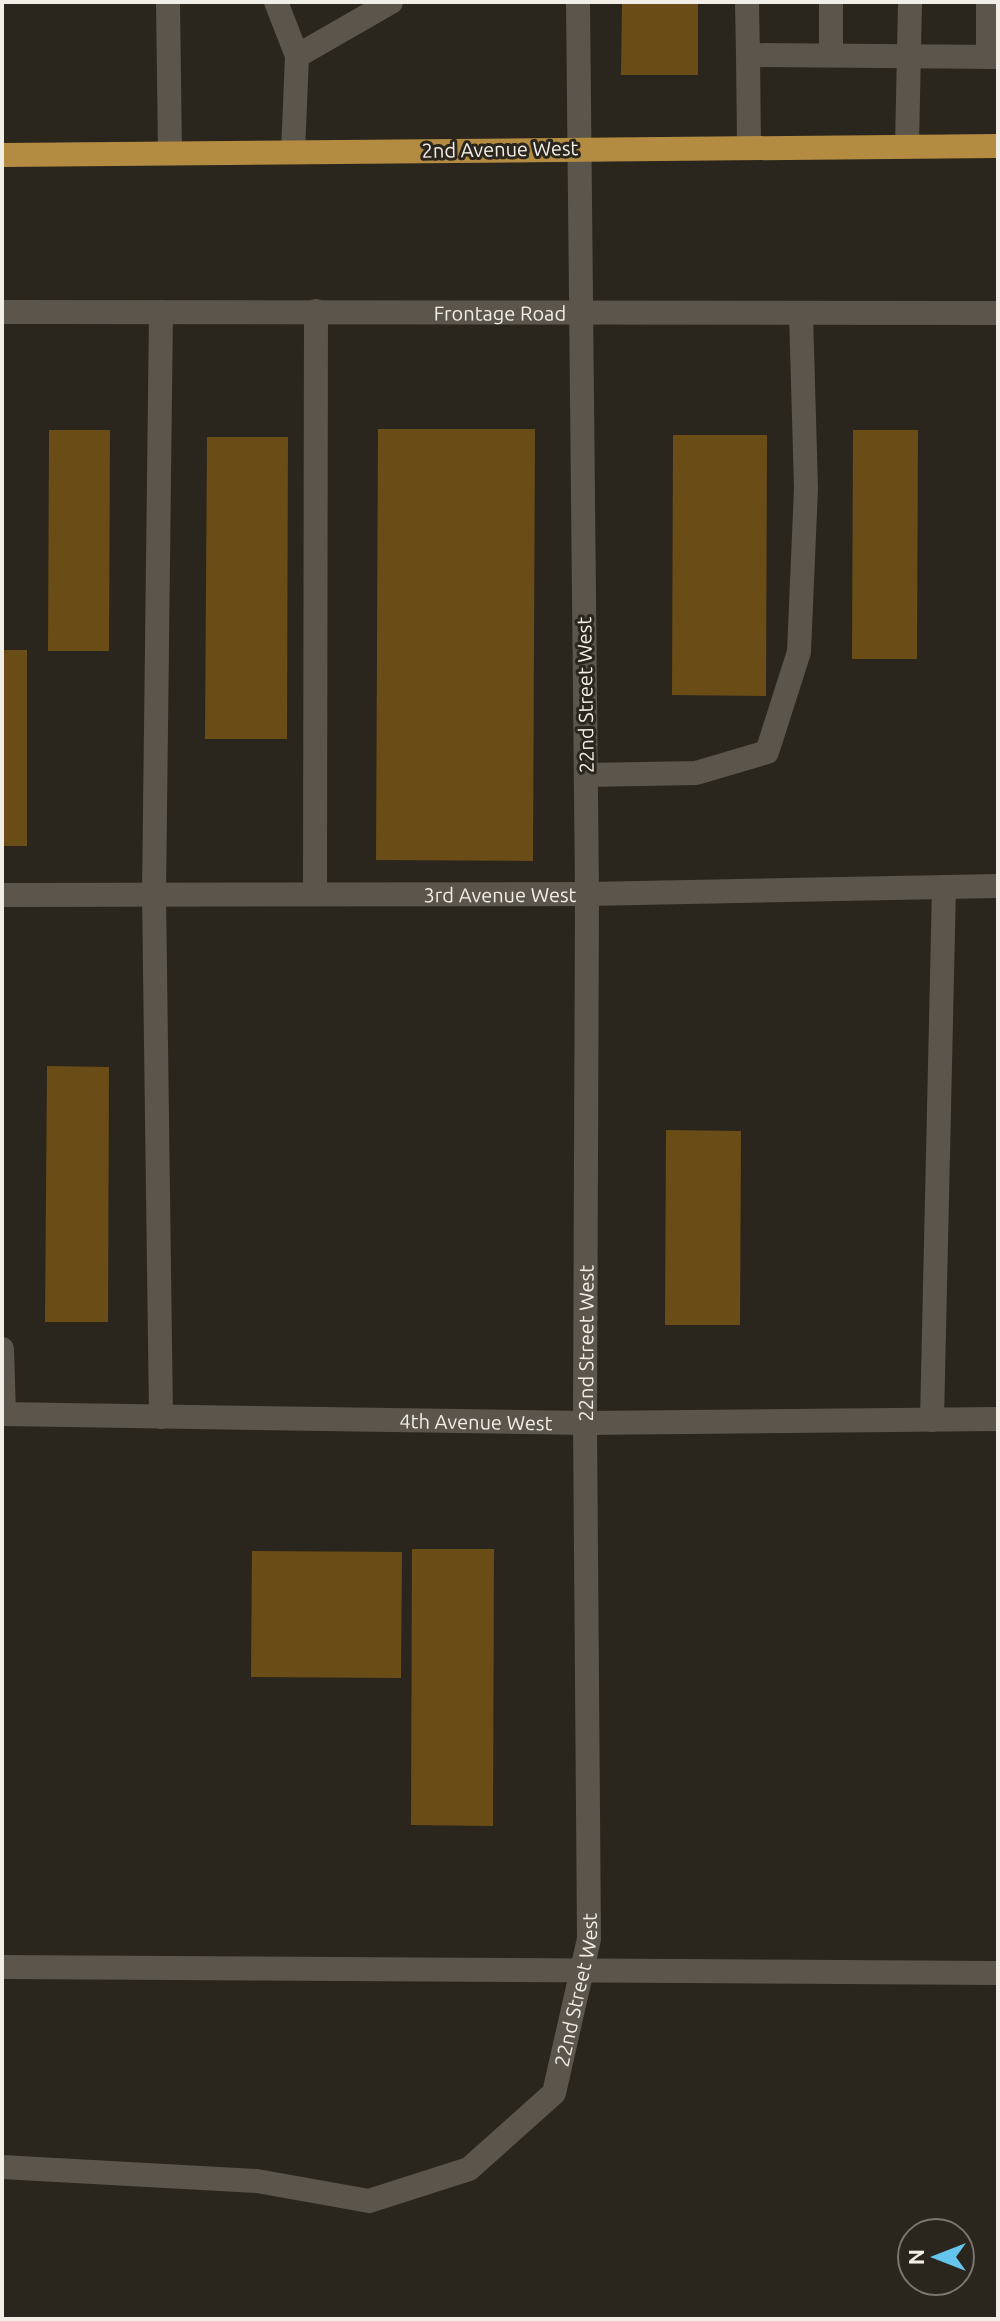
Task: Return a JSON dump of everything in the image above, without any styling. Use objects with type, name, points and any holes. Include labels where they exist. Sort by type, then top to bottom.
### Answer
[{"type":"main road","name":"2nd Avenue West","points":[[2,155],[998,146]]},
{"type":"street","points":[[168,2],[170,153]]},
{"type":"street","points":[[276,2],[297,56],[293,152]]},
{"type":"street","points":[[297,56],[391,2]]},
{"type":"street","name":"22nd Street West","points":[[2,2167],[257,2181],[369,2201],[469,2169],[554,2093],[589,1939],[585,1423],[587,894],[578,2]]},
{"type":"street","points":[[747,2],[749,147]]},
{"type":"street","points":[[831,2],[831,55]]},
{"type":"street","points":[[907,146],[910,2]]},
{"type":"street","points":[[748,55],[993,57],[988,2]]},
{"type":"street","points":[[315,894],[316,311]]},
{"type":"street","name":"Frontage Road","points":[[2,312],[998,313]]},
{"type":"street","points":[[161,312],[154,894],[161,1417]]},
{"type":"street","points":[[586,775],[696,773],[767,752],[799,652],[806,488],[801,313]]},
{"type":"street","name":"3rd Avenue West","points":[[2,895],[587,894],[998,886]]},
{"type":"street","points":[[932,1420],[944,887]]},
{"type":"street","points":[[2,1349],[3,1414]]},
{"type":"street","name":"4th Avenue West","points":[[3,1414],[585,1423],[998,1419]]},
{"type":"street","points":[[2,1967],[998,1973]]},
{"type":"building","points":[[622,2],[698,2],[698,75],[621,75]]},
{"type":"building","points":[[378,429],[535,429],[533,861],[376,860]]},
{"type":"building","points":[[49,430],[110,430],[109,651],[48,651]]},
{"type":"building","points":[[853,430],[918,430],[917,659],[852,659]]},
{"type":"building","points":[[673,435],[767,435],[766,696],[672,695]]},
{"type":"building","points":[[207,437],[288,437],[287,739],[205,739]]},
{"type":"building","points":[[2,650],[27,650],[27,846],[2,846]]},
{"type":"building","points":[[47,1066],[109,1067],[108,1322],[45,1322]]},
{"type":"building","points":[[666,1130],[741,1131],[740,1325],[665,1325]]},
{"type":"building","points":[[412,1549],[494,1549],[493,1826],[411,1825]]},
{"type":"building","points":[[252,1551],[402,1552],[401,1678],[251,1677]]}]
